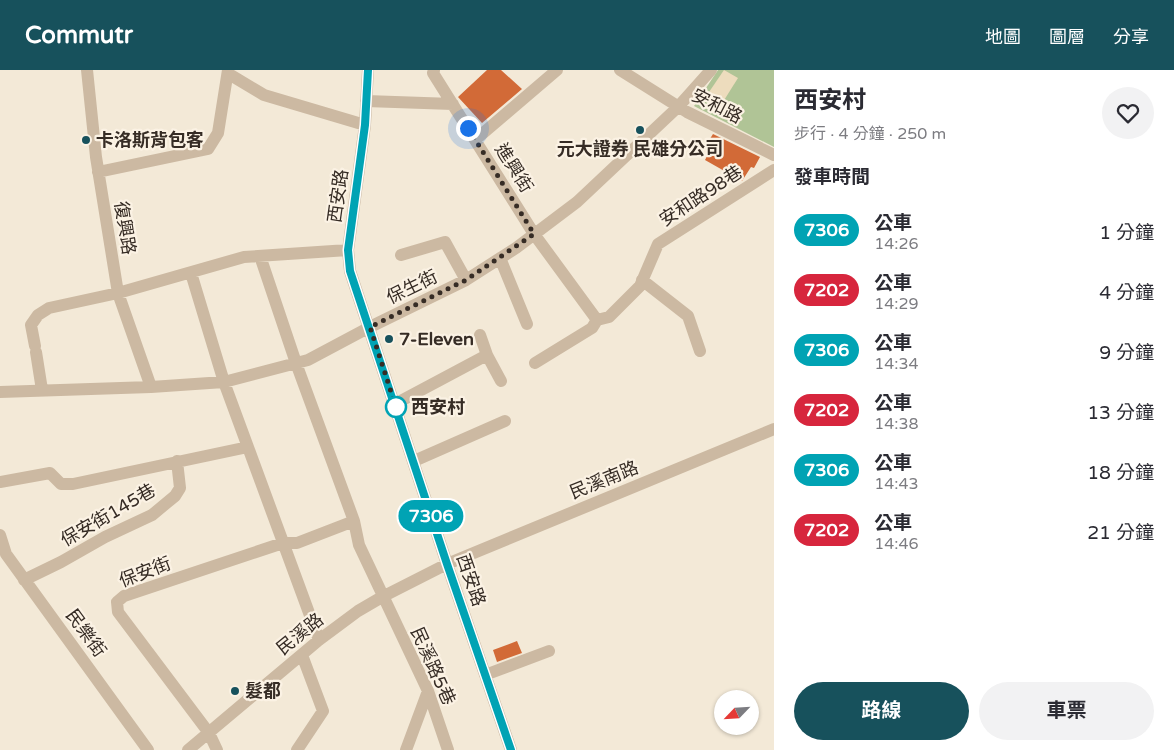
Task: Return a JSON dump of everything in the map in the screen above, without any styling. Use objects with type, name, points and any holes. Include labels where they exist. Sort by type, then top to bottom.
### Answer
[{"type":"street","name":"復興路","points":[[87,70],[98,172],[118,294],[151,387]]},
{"type":"street","name":"西安路","points":[[368,70],[365,125],[348,250],[350,271],[511,750]]},
{"type":"street","name":"進興街","points":[[434,70],[433,72],[534,234],[597,320]]},
{"type":"street","points":[[475,140],[557,70]]},
{"type":"street","name":"安和路","points":[[620,70],[678,107],[774,155]]},
{"type":"street","name":"保生街","points":[[0,392],[151,387],[224,382],[308,360],[466,280],[534,234],[577,202],[678,107],[711,70]]},
{"type":"street","points":[[98,172],[208,149],[218,133],[228,72],[264,95],[365,125]]},
{"type":"street","points":[[366,102],[453,104]]},
{"type":"street","name":"安和路98巷","points":[[535,363],[592,328],[597,320],[609,317],[640,286],[658,244],[774,170]]},
{"type":"street","points":[[401,255],[445,242],[466,280]]},
{"type":"street","points":[[42,390],[31,324],[38,315],[49,308],[118,294],[244,258],[348,250]]},
{"type":"street","name":"民溪路5巷","points":[[260,256],[296,363],[354,521],[359,544],[382,597],[428,691],[448,750]]},
{"type":"street","points":[[500,258],[527,324]]},
{"type":"street","points":[[191,272],[224,382],[319,640]]},
{"type":"street","points":[[642,280],[688,316],[700,351]]},
{"type":"street","points":[[480,335],[487,355],[501,381]]},
{"type":"street","points":[[395,404],[487,355]]},
{"type":"street","points":[[414,462],[505,421]]},
{"type":"street","name":"民溪南路","points":[[447,564],[774,429]]},
{"type":"street","points":[[0,482],[50,473],[61,484],[73,484],[248,447]]},
{"type":"street","name":"保安街145巷","points":[[24,580],[105,537],[152,515],[175,496],[180,488],[177,461]]},
{"type":"street","points":[[283,543],[297,543],[354,521]]},
{"type":"street","name":"民樂街","points":[[0,535],[6,554],[148,750]]},
{"type":"street","name":"保安街","points":[[209,733],[118,612],[117,602],[124,596],[283,543]]},
{"type":"street","name":"民溪路","points":[[188,750],[319,640],[358,611],[447,564]]},
{"type":"street","points":[[486,676],[549,651]]},
{"type":"street","points":[[297,750],[323,711],[302,655]]},
{"type":"street","points":[[406,750],[428,691]]},
{"type":"street","points":[[209,733],[217,750]]},
{"type":"green space","points":[[718,70],[774,70],[774,147],[694,106]]},
{"type":"shaded area","points":[[724,70],[738,78],[721,105],[707,95]]},
{"type":"building","points":[[487,70],[501,70],[522,89],[482,123],[458,97]]},
{"type":"building","points":[[713,134],[760,157],[754,168],[751,167],[742,181],[705,160],[713,145],[708,142]]},
{"type":"building","points":[[517,641],[522,653],[497,662],[493,650]]},
{"type":"bus line","name":"7306","points":[[368,70],[365,125],[348,250],[350,271],[511,750]]},
{"type":"place","name":"元大證券 民雄分公司","points":[[640,130]]},
{"type":"place","name":"卡洛斯背包客","points":[[86,140]]},
{"type":"place","name":"7-Eleven","points":[[389,339]]},
{"type":"place","name":"西安村","points":[[396,407]]},
{"type":"place","name":"髮都","points":[[235,691]]},
{"type":"route","points":[[396,407],[370,327],[466,280],[516,248],[534,234],[468,128]]}]
